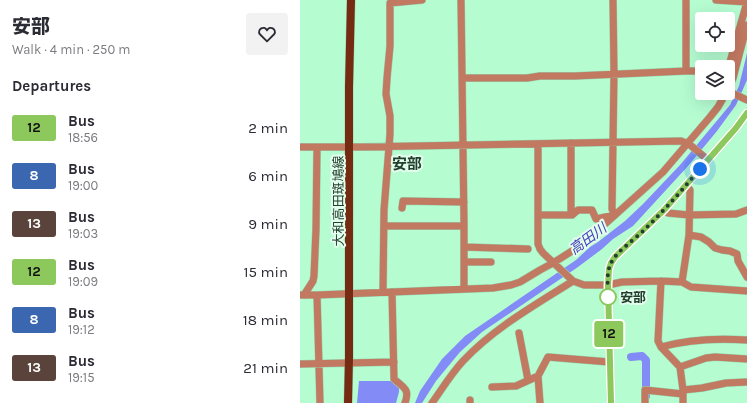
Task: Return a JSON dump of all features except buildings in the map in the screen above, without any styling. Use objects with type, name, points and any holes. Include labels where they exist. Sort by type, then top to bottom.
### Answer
[{"type":"main road","name":"大和高田斑鳩線","points":[[348,403],[350,146],[349,81],[351,0]]},
{"type":"main road","points":[[611,403],[608,285],[611,263],[621,251],[664,210],[686,185],[706,158],[736,128],[747,113]]},
{"type":"street","points":[[383,292],[384,226],[390,146],[390,126],[386,94],[390,46],[390,3],[422,0]]},
{"type":"street","points":[[461,0],[464,145],[464,289]]},
{"type":"street","points":[[613,0],[614,74],[612,209],[615,215]]},
{"type":"street","points":[[686,0],[686,71]]},
{"type":"street","points":[[716,0],[747,2],[731,60]]},
{"type":"street","points":[[735,70],[746,28],[744,25],[747,12]]},
{"type":"street","points":[[462,78],[527,78],[540,76],[695,71]]},
{"type":"street","points":[[735,94],[747,100]]},
{"type":"street","points":[[302,295],[498,287],[520,282],[540,270],[554,264],[572,251],[663,172],[688,144],[722,100]]},
{"type":"street","points":[[300,146],[680,142],[688,144],[706,158]]},
{"type":"street","points":[[571,143],[572,215]]},
{"type":"street","points":[[538,144],[538,244],[543,253],[572,280],[584,285],[608,285],[622,282],[682,282],[691,287],[747,291]]},
{"type":"street","points":[[302,295],[313,281],[314,276],[317,146]]},
{"type":"street","points":[[682,282],[689,235],[690,190],[686,185]]},
{"type":"street","points":[[402,208],[403,201],[464,202]]},
{"type":"street","points":[[538,215],[572,215],[578,210],[592,210],[596,219],[615,215]]},
{"type":"street","points":[[664,210],[668,213],[689,214],[736,214],[747,210]]},
{"type":"street","points":[[384,226],[464,226]]},
{"type":"street","points":[[689,235],[701,237],[715,248],[730,251],[736,254],[738,261],[747,277]]},
{"type":"street","points":[[464,247],[528,249]]},
{"type":"street","points":[[464,262],[491,262]]},
{"type":"street","points":[[432,403],[463,360],[480,344],[509,322],[572,280]]},
{"type":"street","points":[[661,281],[658,342],[680,367],[683,403]]},
{"type":"street","points":[[392,292],[394,379],[406,390],[408,395],[405,403]]},
{"type":"street","points":[[317,295],[320,403]]},
{"type":"street","points":[[519,333],[528,380]]},
{"type":"street","points":[[661,347],[684,342],[704,340],[747,340]]},
{"type":"street","points":[[540,403],[538,376],[548,357],[609,362]]},
{"type":"street","points":[[680,367],[706,358],[715,357],[747,359]]},
{"type":"street","points":[[300,364],[394,362]]},
{"type":"street","points":[[492,387],[516,386],[538,376]]},
{"type":"street","points":[[645,403],[646,390],[683,392],[726,383],[747,382]]},
{"type":"water","points":[[747,53],[747,80],[736,105],[688,166],[633,226],[613,239],[578,267],[482,332],[460,352],[436,381],[422,403],[415,403],[420,391],[442,359],[465,336],[576,260],[590,247],[625,221],[643,204],[680,165],[730,105],[732,100],[735,100],[735,94],[739,86]]},
{"type":"water","points":[[359,381],[391,381],[399,388],[396,403],[357,403]]},
{"type":"waterway","points":[[631,357],[642,356],[646,360],[646,396]]},
{"type":"bus line","name":"12","points":[[611,403],[608,275],[611,263],[621,251],[664,210],[736,128],[747,113]]},
{"type":"place","name":"安部","points":[[608,297]]},
{"type":"district","name":"安部","points":[[407,164]]},
{"type":"route","points":[[608,297],[609,269],[615,257],[664,210],[700,169]]},
{"type":"water label","name":"高田川","points":[[588,239]]}]
